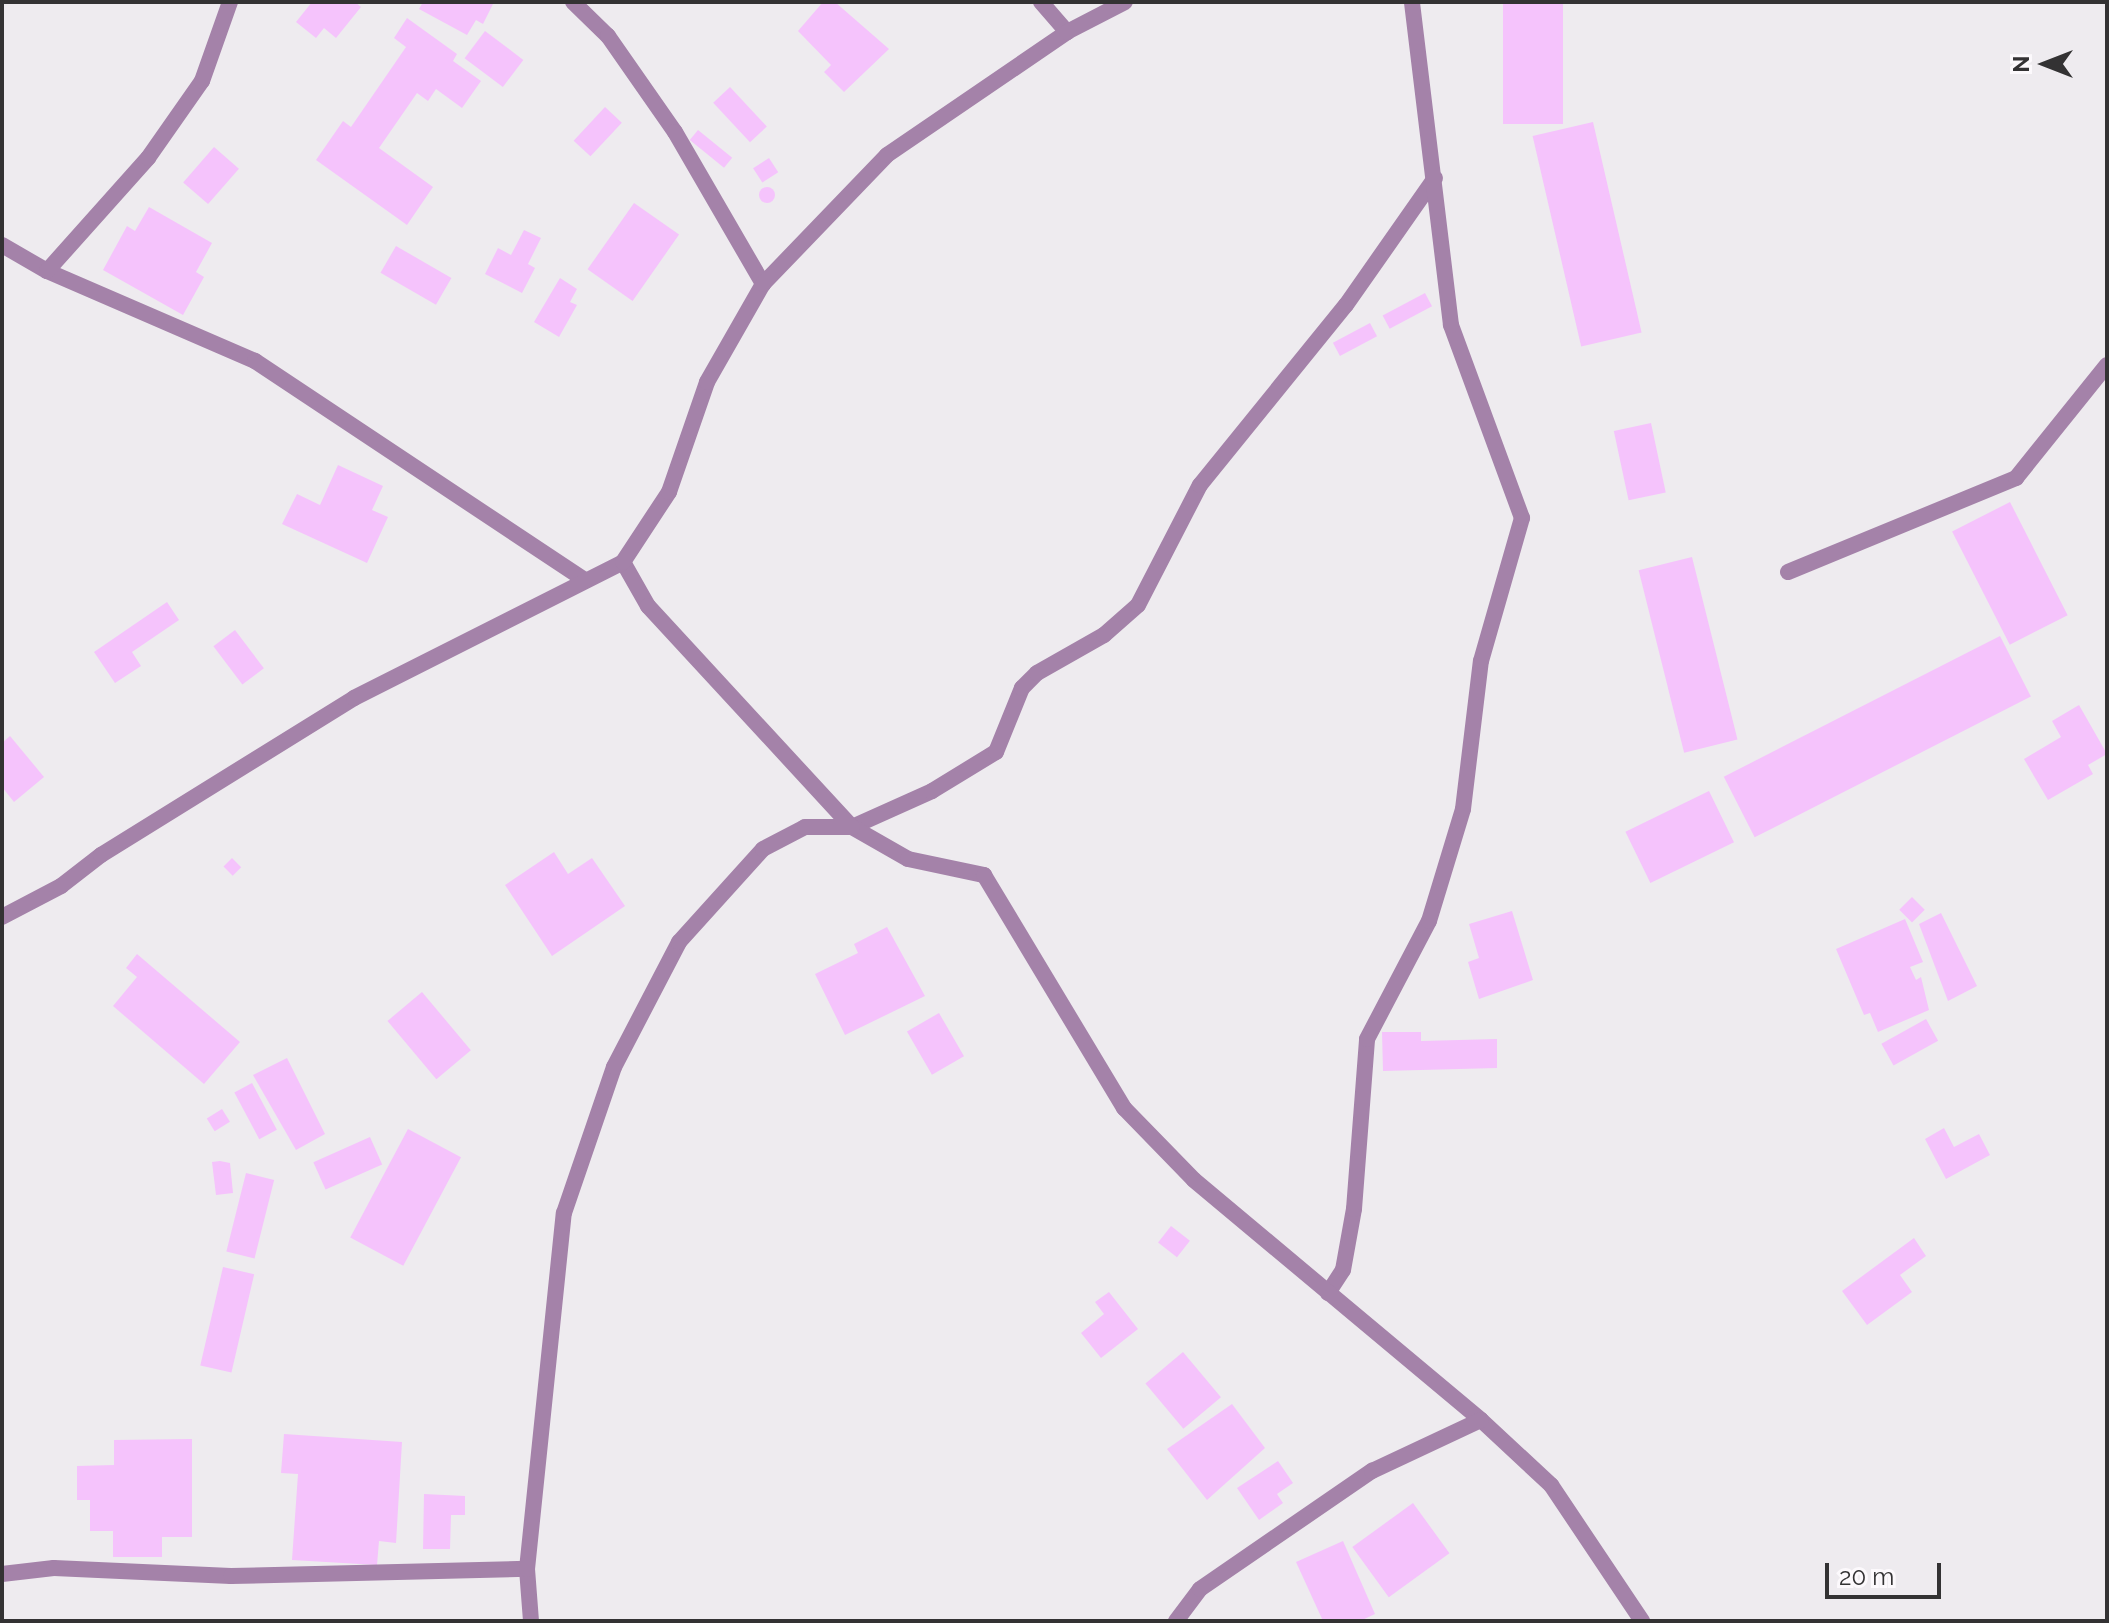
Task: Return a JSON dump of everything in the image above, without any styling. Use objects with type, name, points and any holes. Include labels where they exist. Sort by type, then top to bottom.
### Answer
[{"type":"street","points":[[47,271],[148,158],[202,81],[230,2]]},
{"type":"street","points":[[573,2],[608,36],[675,132],[763,284]]},
{"type":"street","points":[[1041,2],[1067,32]]},
{"type":"street","points":[[2,917],[61,886],[101,855],[354,698],[623,562],[669,492],[707,382],[763,284],[887,155],[1067,32],[1125,2]]},
{"type":"street","points":[[1328,1293],[1343,1270],[1354,1209],[1367,1039],[1429,921],[1463,809],[1481,661],[1522,518],[1451,325],[1412,2]]},
{"type":"street","points":[[531,1621],[527,1569],[564,1213],[614,1067],[679,942],[763,849],[805,827],[852,827],[932,791],[996,752],[1022,688],[1037,673],[1104,635],[1138,605],[1200,485],[1346,305],[1435,178]]},
{"type":"street","points":[[2,245],[47,271],[255,361],[586,581]]},
{"type":"street","points":[[1788,572],[2016,478],[2107,365]]},
{"type":"street","points":[[623,562],[648,606],[852,827],[908,859],[984,875],[1124,1108],[1194,1180],[1481,1420],[1551,1485],[1642,1621]]},
{"type":"street","points":[[1176,1621],[1200,1589],[1372,1471],[1481,1420]]},
{"type":"street","points":[[2,1574],[54,1568],[231,1576],[527,1569]]},
{"type":"building","points":[[312,2],[355,2],[361,7],[336,38],[324,28],[316,38],[296,22]]},
{"type":"building","points":[[423,2],[494,2],[483,24],[476,20],[467,35],[419,9]]},
{"type":"building","points":[[823,2],[835,2],[889,49],[844,92],[824,72],[831,65],[798,31]]},
{"type":"building","points":[[1503,2],[1563,2],[1563,124],[1503,124]]},
{"type":"building","points":[[407,18],[457,54],[453,61],[481,81],[462,108],[436,89],[428,101],[417,93],[379,148],[433,187],[407,225],[316,160],[343,121],[351,127],[406,47],[394,38]]},
{"type":"building","points":[[485,31],[523,60],[503,87],[465,58]]},
{"type":"building","points":[[730,87],[767,126],[750,142],[713,103]]},
{"type":"building","points":[[605,107],[622,123],[590,156],[574,141]]},
{"type":"building","points":[[1593,122],[1642,332],[1581,346],[1533,136]]},
{"type":"building","points":[[698,130],[732,158],[724,168],[690,140]]},
{"type":"building","points":[[214,147],[239,169],[208,204],[183,182]]},
{"type":"building","points":[[769,158],[778,172],[762,183],[753,168]]},
{"type":"building","points":[[764,187],[770,187],[775,195],[773,201],[764,203],[759,198],[759,192]]},
{"type":"building","points":[[634,203],[679,235],[633,301],[588,269]]},
{"type":"building","points":[[149,207],[212,243],[196,272],[204,277],[183,315],[103,270],[127,226],[135,231]]},
{"type":"building","points":[[524,230],[541,238],[528,264],[535,268],[522,293],[485,274],[498,248],[511,255]]},
{"type":"building","points":[[396,246],[451,278],[436,305],[380,273]]},
{"type":"building","points":[[560,278],[577,289],[570,302],[577,305],[559,337],[534,322]]},
{"type":"building","points":[[1425,293],[1432,306],[1390,329],[1383,316]]},
{"type":"building","points":[[1370,323],[1377,336],[1340,356],[1333,343]]},
{"type":"building","points":[[1651,423],[1666,492],[1629,500],[1614,431]]},
{"type":"building","points":[[338,465],[383,486],[372,510],[388,517],[367,563],[282,524],[297,494],[320,505]]},
{"type":"building","points":[[2010,502],[2068,615],[2010,645],[1952,532]]},
{"type":"building","points":[[1692,557],[1737,739],[1684,753],[1639,570]]},
{"type":"building","points":[[167,602],[179,620],[132,652],[141,666],[115,683],[94,652]]},
{"type":"building","points":[[235,630],[264,668],[242,685],[213,646]]},
{"type":"building","points":[[2000,636],[2031,697],[1755,837],[1724,777]]},
{"type":"building","points":[[2079,705],[2107,754],[2088,765],[2093,774],[2048,800],[2024,759],[2061,737],[2052,721]]},
{"type":"building","points":[[10,736],[44,777],[14,802],[2,787],[2,743]]},
{"type":"building","points":[[1709,791],[1734,842],[1650,883],[1625,832]]},
{"type":"building","points":[[554,852],[568,874],[592,858],[625,906],[552,956],[505,885]]},
{"type":"building","points":[[232,858],[241,867],[233,876],[224,866]]},
{"type":"building","points":[[1912,897],[1925,910],[1912,922],[1899,910]]},
{"type":"building","points":[[1512,911],[1533,980],[1479,999],[1468,962],[1479,958],[1469,924]]},
{"type":"building","points":[[1941,913],[1977,986],[1948,1001],[1919,924]]},
{"type":"building","points":[[1905,919],[1923,962],[1910,967],[1916,980],[1921,977],[1929,1010],[1878,1032],[1870,1013],[1864,1015],[1836,949]]},
{"type":"building","points":[[887,927],[925,996],[845,1035],[815,974],[858,953],[854,944]]},
{"type":"building","points":[[137,954],[240,1042],[204,1084],[113,1006],[137,977],[126,968]]},
{"type":"building","points":[[422,992],[471,1050],[436,1079],[388,1021]]},
{"type":"building","points":[[939,1013],[964,1056],[932,1075],[907,1032]]},
{"type":"building","points":[[1926,1019],[1938,1041],[1894,1066],[1881,1044]]},
{"type":"building","points":[[1382,1032],[1421,1032],[1421,1041],[1497,1039],[1497,1068],[1383,1071]]},
{"type":"building","points":[[287,1058],[325,1134],[296,1150],[253,1075]]},
{"type":"building","points":[[252,1083],[277,1130],[259,1139],[234,1092]]},
{"type":"building","points":[[222,1109],[230,1122],[215,1131],[207,1119]]},
{"type":"building","points":[[1944,1128],[1954,1147],[1979,1134],[1990,1155],[1946,1179],[1925,1139]]},
{"type":"building","points":[[408,1129],[461,1157],[403,1266],[350,1238]]},
{"type":"building","points":[[370,1137],[382,1164],[326,1190],[313,1162]]},
{"type":"building","points":[[212,1162],[230,1163],[233,1193],[216,1195]]},
{"type":"building","points":[[246,1173],[274,1180],[255,1259],[226,1252]]},
{"type":"building","points":[[1171,1226],[1190,1241],[1177,1257],[1158,1243]]},
{"type":"building","points":[[1914,1238],[1926,1256],[1900,1275],[1912,1292],[1867,1325],[1842,1291]]},
{"type":"building","points":[[223,1267],[254,1274],[231,1373],[200,1365]]},
{"type":"building","points":[[1109,1292],[1138,1329],[1101,1358],[1081,1333],[1104,1314],[1095,1302]]},
{"type":"building","points":[[1183,1352],[1221,1397],[1183,1429],[1145,1383]]},
{"type":"building","points":[[1232,1404],[1265,1448],[1207,1500],[1167,1449]]},
{"type":"building","points":[[284,1434],[402,1442],[396,1543],[379,1541],[377,1565],[292,1560],[298,1474],[281,1473]]},
{"type":"building","points":[[192,1439],[192,1537],[162,1537],[162,1557],[113,1557],[113,1531],[90,1531],[90,1500],[77,1500],[77,1466],[114,1465],[114,1440]]},
{"type":"building","points":[[1278,1461],[1293,1483],[1277,1494],[1283,1503],[1259,1520],[1237,1488]]},
{"type":"building","points":[[424,1494],[465,1496],[465,1515],[451,1515],[450,1549],[423,1549]]},
{"type":"building","points":[[1413,1503],[1449,1553],[1389,1597],[1352,1547]]},
{"type":"building","points":[[1343,1541],[1375,1614],[1360,1621],[1323,1621],[1296,1562]]}]
